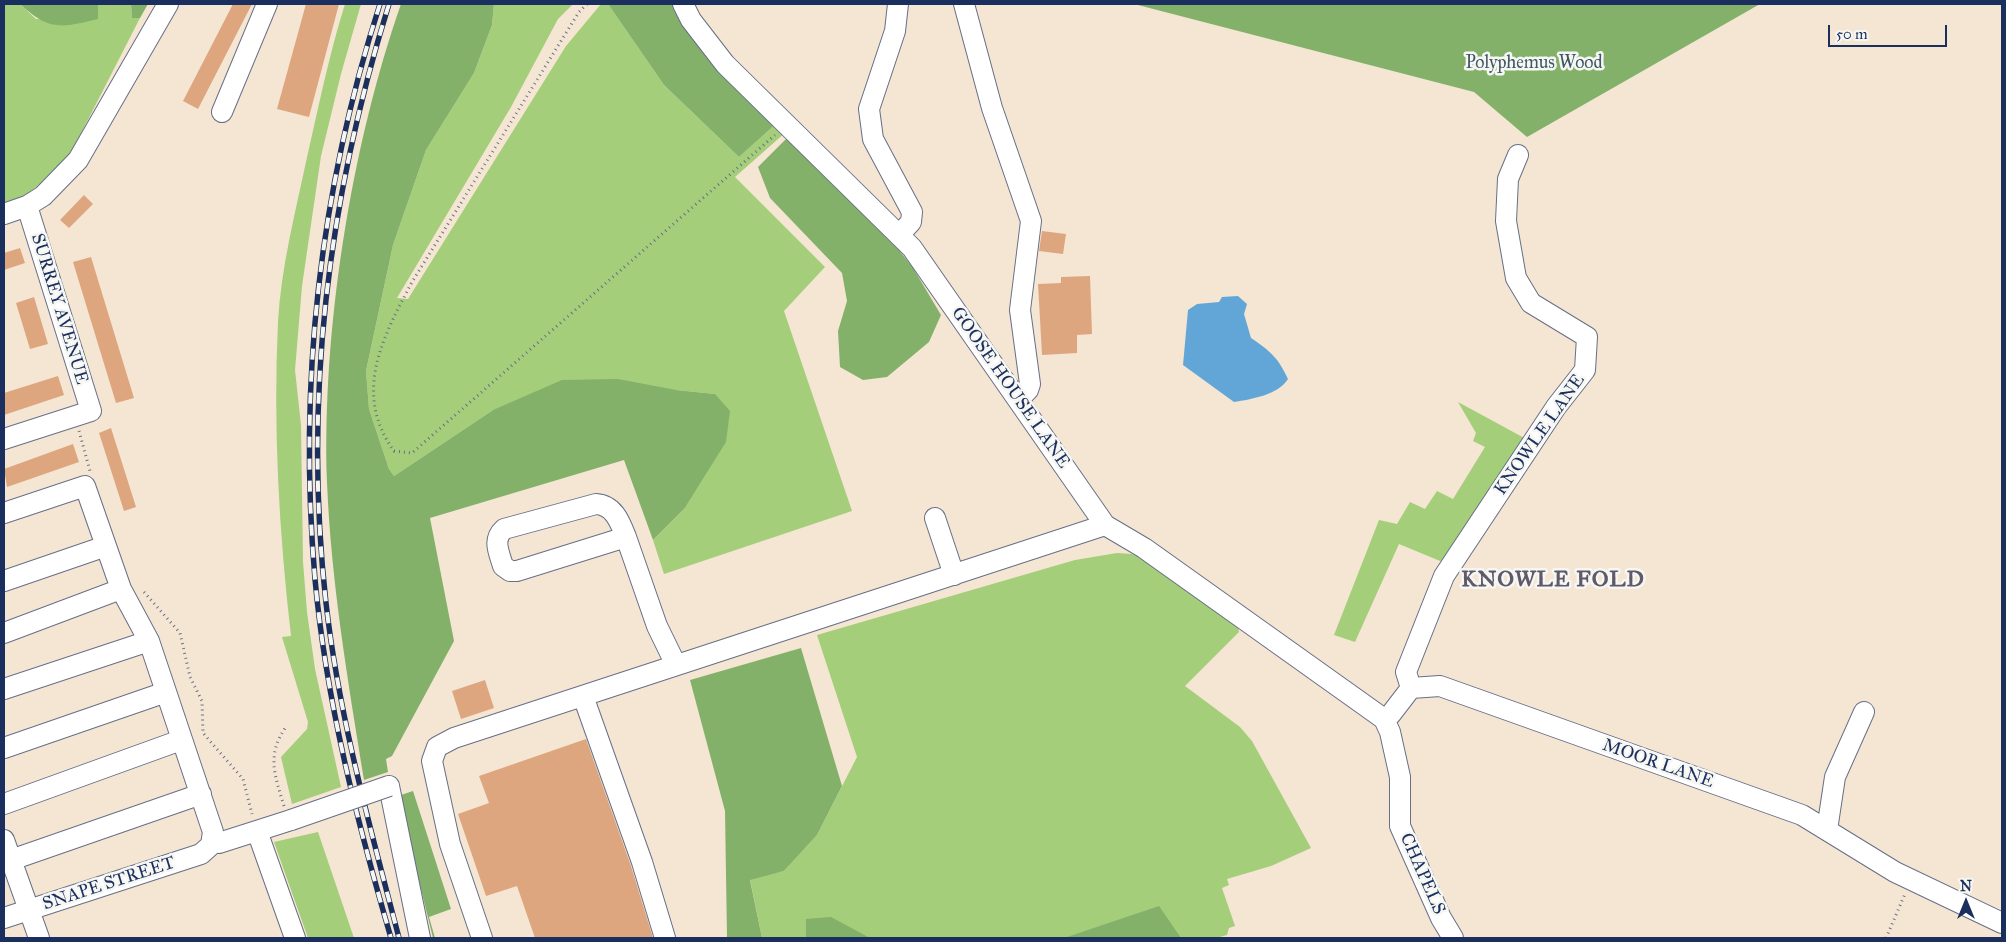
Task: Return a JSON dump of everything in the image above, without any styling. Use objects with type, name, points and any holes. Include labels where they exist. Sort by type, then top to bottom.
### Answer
[{"type":"street","points":[[4,214],[27,206],[43,196],[78,160],[168,4]]},
{"type":"street","points":[[222,112],[267,4]]},
{"type":"street","name":"GOOSE HOUSE LANE","points":[[683,4],[691,20],[726,64],[912,248],[1105,526],[1144,548],[1384,719]]},
{"type":"street","points":[[898,4],[895,31],[869,108],[873,140],[912,212],[911,222],[899,235]]},
{"type":"street","points":[[964,4],[992,108],[1031,221],[1020,310],[1030,384],[1028,390],[1018,400]]},
{"type":"street","name":"KNOWLE LANE","points":[[1411,688],[1406,672],[1444,576],[1556,407],[1585,370],[1587,336],[1531,303],[1516,278],[1506,220],[1508,179],[1518,155]]},
{"type":"street","name":"SURREY AVENUE","points":[[27,206],[83,414]]},
{"type":"street","points":[[4,438],[83,414]]},
{"type":"street","points":[[4,513],[85,486],[121,589],[149,641],[213,832],[212,843]]},
{"type":"street","points":[[626,537],[517,571],[510,571],[503,566],[496,541],[498,535],[504,529],[596,504],[605,504],[612,509],[626,537],[658,626],[676,665]]},
{"type":"street","points":[[935,518],[954,575]]},
{"type":"street","points":[[482,938],[450,844],[432,761],[437,747],[454,738],[1105,526]]},
{"type":"street","points":[[4,582],[106,546]]},
{"type":"street","points":[[4,633],[121,589]]},
{"type":"street","points":[[4,689],[149,641]]},
{"type":"street","name":"MOOR LANE","points":[[1411,688],[1440,686],[1802,815],[1903,876],[2002,923]]},
{"type":"street","points":[[1384,719],[1391,714],[1411,688]]},
{"type":"street","points":[[4,748],[166,692]]},
{"type":"street","points":[[583,696],[642,862],[665,938]]},
{"type":"street","points":[[1827,830],[1835,777],[1864,712]]},
{"type":"street","name":"CHAPELS","points":[[1384,719],[1390,732],[1400,778],[1400,826],[1441,918],[1453,938]]},
{"type":"street","points":[[4,804],[181,740]]},
{"type":"street","name":"SNAPE STREET","points":[[4,918],[201,854],[212,843],[219,843],[257,831],[389,786],[420,938]]},
{"type":"street","points":[[10,860],[201,794]]},
{"type":"street","points":[[257,831],[295,938]]},
{"type":"street","points":[[4,840],[39,938]]},
{"type":"path","points":[[587,4],[579,12],[412,282],[378,351],[373,388],[376,417],[385,439],[394,452],[412,453],[787,125]]},
{"type":"path","points":[[83,414],[93,483],[85,486]]},
{"type":"path","points":[[121,589],[135,586],[143,591],[180,633],[190,677],[202,701],[203,733],[242,778],[257,831]]},
{"type":"path","points":[[286,726],[280,734],[272,757],[290,820]]},
{"type":"path","points":[[1886,938],[1903,876]]},
{"type":"green space","points":[[4,4],[20,4],[36,19],[98,19],[98,4],[131,4],[132,18],[140,18],[73,149],[51,175],[26,195],[4,207]]},
{"type":"green space","points":[[20,4],[98,4],[98,19],[74,24],[56,25],[39,19]]},
{"type":"green space","points":[[131,4],[148,4],[140,18],[132,18]]},
{"type":"green space","points":[[345,4],[361,4],[341,74],[321,156],[302,286],[295,370],[301,425],[303,562],[307,612],[315,669],[341,787],[292,804],[281,757],[307,729],[308,722],[282,637],[291,636],[278,479],[276,401],[278,322],[285,261],[293,221],[324,82]]},
{"type":"green space","points":[[401,4],[494,4],[492,25],[474,73],[426,150],[393,245],[366,371],[369,409],[389,469],[394,476],[493,410],[562,380],[618,379],[676,390],[715,394],[730,411],[726,442],[684,509],[653,540],[624,460],[430,518],[454,641],[392,756],[386,759],[388,772],[364,780],[341,631],[332,557],[327,482],[329,363],[343,240],[354,178],[383,59]]},
{"type":"green space","points":[[494,4],[573,4],[558,19],[511,107],[397,298],[408,299],[566,46],[601,4],[608,4],[664,85],[739,157],[777,123],[786,132],[735,177],[825,267],[784,311],[852,511],[664,574],[653,540],[684,509],[715,394],[676,390],[493,410],[394,476],[389,469],[369,409],[366,371],[393,245],[426,150],[474,73],[492,25]]},
{"type":"green space","points":[[608,4],[673,4],[680,17],[777,123],[739,157],[664,85]]},
{"type":"green space","name":"Polyphemus Wood","points":[[1134,4],[1760,4],[1527,137],[1474,92]]},
{"type":"green space","points":[[787,138],[885,232],[913,268],[941,315],[929,342],[887,377],[863,380],[840,367],[838,331],[847,301],[842,273],[770,198],[758,167]]},
{"type":"green space","points":[[1458,402],[1528,440],[1445,563],[1399,544],[1355,642],[1334,635],[1379,520],[1397,524],[1410,502],[1425,509],[1437,491],[1453,499],[1485,447],[1473,441],[1476,433]]},
{"type":"green space","points":[[1117,553],[1132,554],[1143,559],[1238,628],[1239,632],[1185,686],[1240,727],[1252,741],[1311,848],[1271,866],[1227,879],[1229,885],[1222,888],[1235,926],[1229,928],[1227,935],[1216,938],[762,938],[750,879],[784,871],[817,835],[857,757],[817,635],[1075,560]]},
{"type":"green space","points":[[801,648],[842,786],[817,835],[784,871],[750,880],[762,938],[727,938],[725,811],[690,680]]},
{"type":"green space","points":[[413,791],[451,909],[429,917],[435,938],[433,938],[398,796]]},
{"type":"green space","points":[[318,832],[354,938],[308,938],[274,842]]},
{"type":"green space","points":[[1159,906],[1181,938],[1064,938],[1067,937]]},
{"type":"green space","points":[[831,917],[870,938],[806,938],[806,919]]},
{"type":"water","points":[[1238,296],[1247,304],[1244,314],[1251,338],[1273,355],[1288,379],[1271,393],[1234,402],[1183,365],[1188,310],[1197,304],[1219,302],[1222,297]]},
{"type":"building","points":[[233,4],[252,4],[198,109],[183,101]]},
{"type":"building","points":[[306,4],[339,4],[309,117],[277,109]]},
{"type":"building","points":[[84,195],[93,204],[69,228],[60,220]]},
{"type":"building","points":[[1042,231],[1066,234],[1063,254],[1039,251]]},
{"type":"building","points":[[20,248],[25,263],[4,270],[4,253]]},
{"type":"building","points":[[91,257],[134,398],[116,403],[73,262]]},
{"type":"building","points":[[1090,276],[1092,334],[1077,335],[1077,353],[1042,355],[1038,284],[1061,283],[1061,277]]},
{"type":"building","points":[[34,297],[48,344],[30,349],[16,303]]},
{"type":"building","points":[[58,376],[64,395],[4,415],[4,393]]},
{"type":"building","points":[[111,428],[136,507],[124,511],[99,433]]},
{"type":"building","points":[[73,444],[79,462],[7,487],[4,469]]},
{"type":"building","points":[[485,680],[494,708],[461,719],[452,691]]},
{"type":"building","points":[[586,739],[631,866],[653,938],[535,938],[517,886],[486,896],[458,814],[489,803],[479,776]]},
{"type":"railway","points":[[380,4],[359,74],[342,145],[329,216],[312,360],[310,506],[320,625],[335,715],[366,850],[391,938]]},
{"type":"railway","points":[[389,4],[350,151],[336,225],[326,300],[320,375],[318,450],[320,526],[326,603],[332,646],[356,772],[399,938]]},
{"type":"district","name":"KNOWLE FOLD","points":[[1553,581]]}]
